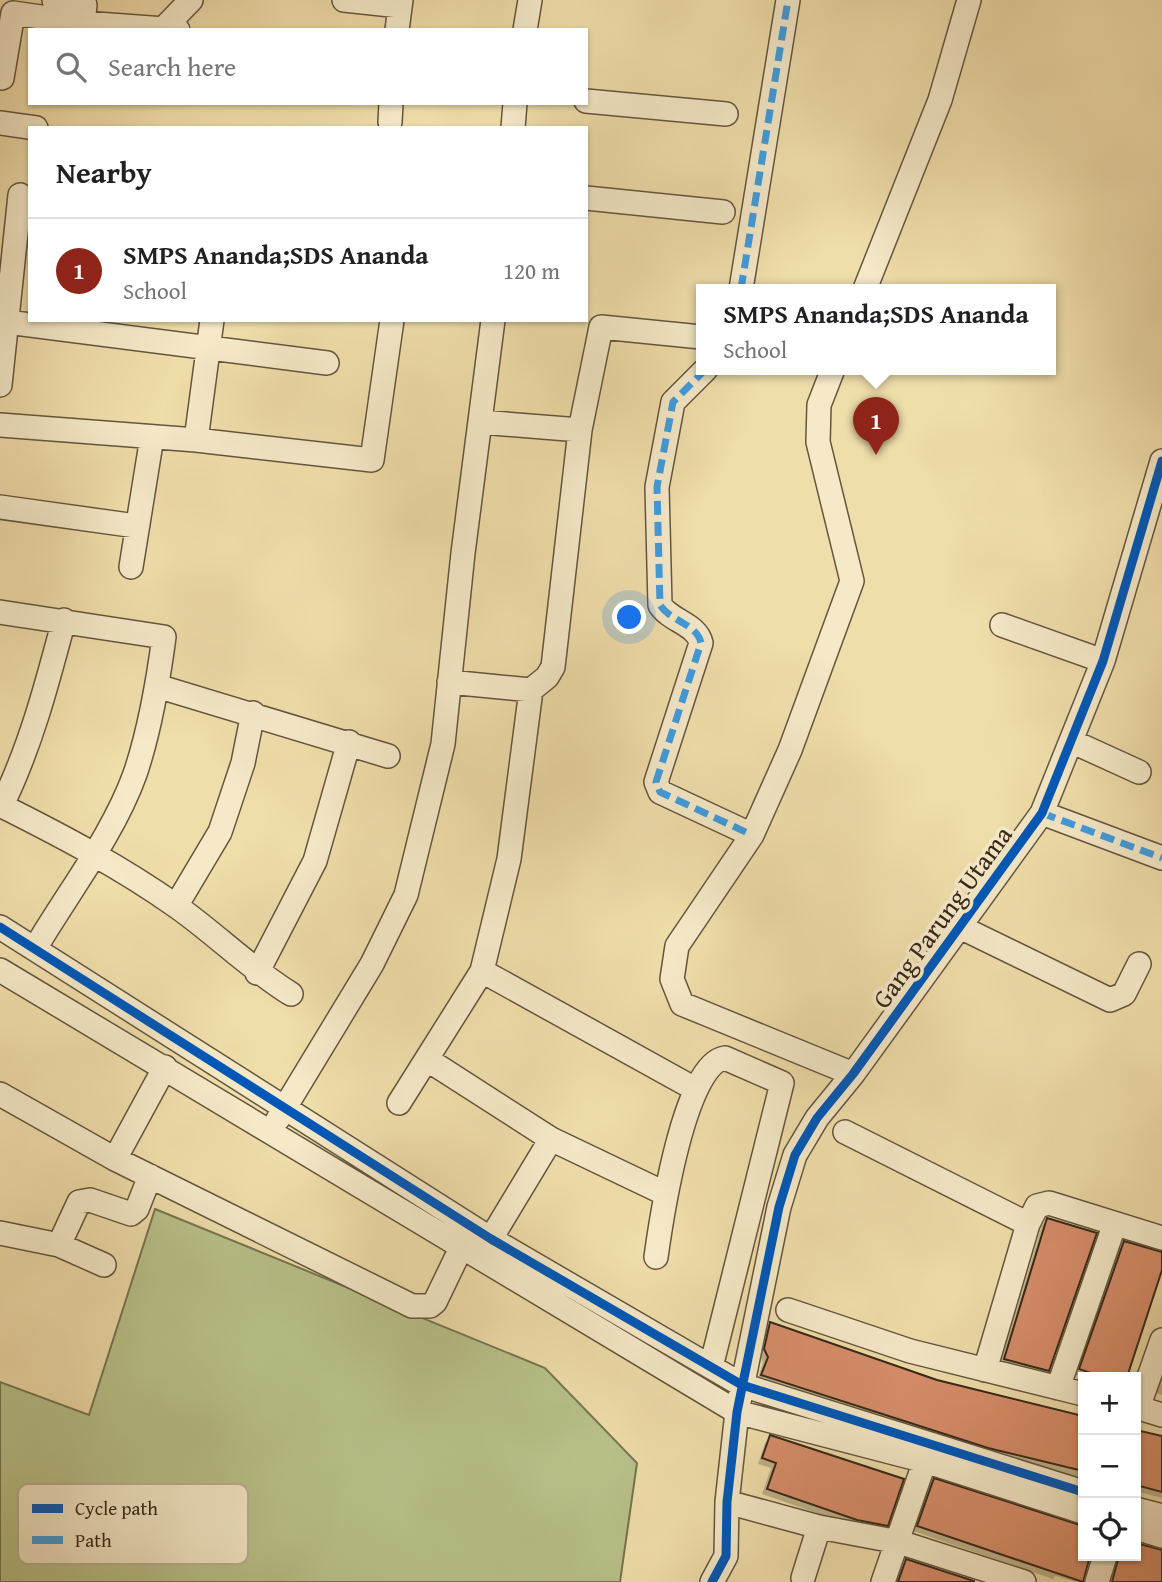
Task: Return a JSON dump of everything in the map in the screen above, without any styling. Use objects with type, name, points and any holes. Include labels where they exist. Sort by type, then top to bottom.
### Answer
[{"type":"street","points":[[54,0],[85,5],[83,23]]},
{"type":"street","points":[[173,28],[191,0]]},
{"type":"street","points":[[344,0],[400,3],[397,28]]},
{"type":"street","points":[[524,28],[530,0]]},
{"type":"street","points":[[733,284],[788,0]]},
{"type":"street","points":[[867,284],[940,100],[969,0]]},
{"type":"street","points":[[2,79],[15,6],[83,23],[157,28]]},
{"type":"street","points":[[588,101],[726,114]]},
{"type":"street","points":[[513,126],[515,105]]},
{"type":"street","points":[[0,123],[28,127]]},
{"type":"street","points":[[1,371],[23,225],[20,195]]},
{"type":"street","points":[[588,198],[723,212]]},
{"type":"street","points":[[8,322],[327,363]]},
{"type":"street","points":[[195,440],[212,322]]},
{"type":"street","points":[[0,425],[195,440],[372,460],[392,322]]},
{"type":"street","points":[[268,1130],[288,1107],[372,964],[406,895],[443,744],[493,322]]},
{"type":"street","points":[[399,1103],[482,971],[509,859],[531,690],[547,677],[553,667],[580,430],[601,327],[696,336]]},
{"type":"street","points":[[700,375],[673,402],[657,487],[660,605],[665,612],[696,633],[701,643],[656,782],[660,792],[752,835]]},
{"type":"street","points":[[831,375],[819,405],[818,442],[852,581],[790,750],[752,835],[677,946],[672,965],[675,993],[682,1004],[853,1074]]},
{"type":"street","points":[[480,422],[580,430]]},
{"type":"street","points":[[131,567],[152,437]]},
{"type":"street","name":"Gang Parung Utama","points":[[712,1582],[726,1556],[727,1502],[737,1412],[779,1207],[795,1155],[817,1118],[853,1074],[1042,813],[1103,661],[1162,461]]},
{"type":"street","points":[[0,507],[136,526]]},
{"type":"street","points":[[0,612],[164,637],[157,687],[134,774],[92,854],[36,947]]},
{"type":"street","points":[[64,620],[37,721],[22,764],[1,805],[92,854],[176,906],[257,973],[290,994]]},
{"type":"street","points":[[1002,625],[1103,661]]},
{"type":"street","points":[[449,681],[531,690]]},
{"type":"street","points":[[157,687],[253,713],[388,756]]},
{"type":"street","points":[[176,906],[220,832],[243,764],[253,713]]},
{"type":"street","points":[[1071,741],[1139,772]]},
{"type":"street","points":[[257,973],[315,861],[349,742]]},
{"type":"street","points":[[1042,813],[1162,858]]},
{"type":"street","points":[[0,927],[36,947],[288,1107],[491,1239],[742,1385],[928,1451],[1078,1510]]},
{"type":"street","points":[[960,927],[1110,1000],[1124,994],[1139,964]]},
{"type":"street","points":[[0,970],[737,1412],[928,1451],[1078,1491]]},
{"type":"street","points":[[482,971],[695,1089]]},
{"type":"street","points":[[656,1257],[664,1193],[695,1089],[715,1062],[725,1058],[782,1083],[711,1367]]},
{"type":"street","points":[[428,1060],[551,1139],[664,1193]]},
{"type":"street","points":[[115,1159],[165,1067]]},
{"type":"street","points":[[0,1094],[115,1159],[412,1306],[430,1306],[435,1302],[469,1253],[491,1239],[551,1139]]},
{"type":"street","points":[[845,1132],[1028,1224]]},
{"type":"street","points":[[59,1245],[79,1202],[90,1200],[131,1214],[137,1209],[150,1176]]},
{"type":"street","points":[[985,1370],[1028,1224],[1042,1202],[1114,1226],[1162,1238]]},
{"type":"street","points":[[1058,1388],[1114,1226]]},
{"type":"street","points":[[0,1233],[59,1245],[104,1265]]},
{"type":"street","points":[[788,1310],[911,1351],[1078,1393]]},
{"type":"street","points":[[1141,1396],[1162,1340]]},
{"type":"street","points":[[1141,1408],[1162,1415]]},
{"type":"street","points":[[883,1582],[928,1451]]},
{"type":"street","points":[[727,1502],[819,1527],[898,1542],[1024,1582]]},
{"type":"street","points":[[1141,1510],[1162,1516]]},
{"type":"street","points":[[803,1578],[819,1527]]},
{"type":"street","points":[[1141,1530],[1162,1536]]},
{"type":"street","points":[[1097,1582],[1103,1561]]},
{"type":"green space","points":[[155,1209],[545,1368],[637,1463],[620,1582],[0,1582],[0,1382],[89,1415]]},
{"type":"building","points":[[1047,1218],[1097,1233],[1049,1371],[1004,1359]]},
{"type":"building","points":[[1124,1241],[1162,1252],[1162,1270],[1129,1372],[1088,1372],[1079,1369]]},
{"type":"building","points":[[770,1322],[937,1380],[1078,1415],[1078,1470],[988,1448],[761,1375],[768,1357],[764,1349]]},
{"type":"building","points":[[1141,1431],[1162,1436],[1162,1492],[1141,1486]]},
{"type":"building","points":[[770,1435],[904,1479],[888,1526],[857,1520],[767,1489],[776,1463],[762,1458]]},
{"type":"building","points":[[934,1478],[1078,1524],[1078,1561],[1089,1561],[1083,1582],[917,1526]]},
{"type":"building","points":[[1141,1544],[1162,1550],[1162,1582],[1112,1582],[1118,1561],[1141,1561]]},
{"type":"building","points":[[906,1559],[974,1581],[974,1582],[898,1582]]},
{"type":"marked path","points":[[742,284],[788,0]]},
{"type":"marked path","points":[[700,375],[673,402],[657,487],[660,605],[694,631],[701,643],[656,782],[660,792],[752,835]]},
{"type":"marked path","points":[[1042,813],[1162,858]]},
{"type":"cycle path","points":[[712,1582],[726,1556],[727,1502],[737,1412],[779,1207],[795,1155],[817,1118],[853,1074],[1042,813],[1103,661],[1162,461]]},
{"type":"cycle path","points":[[0,927],[491,1239],[742,1385],[1078,1490]]},
{"type":"place","name":"SMPS Ananda;SDS Ananda","points":[[876,455]]}]
